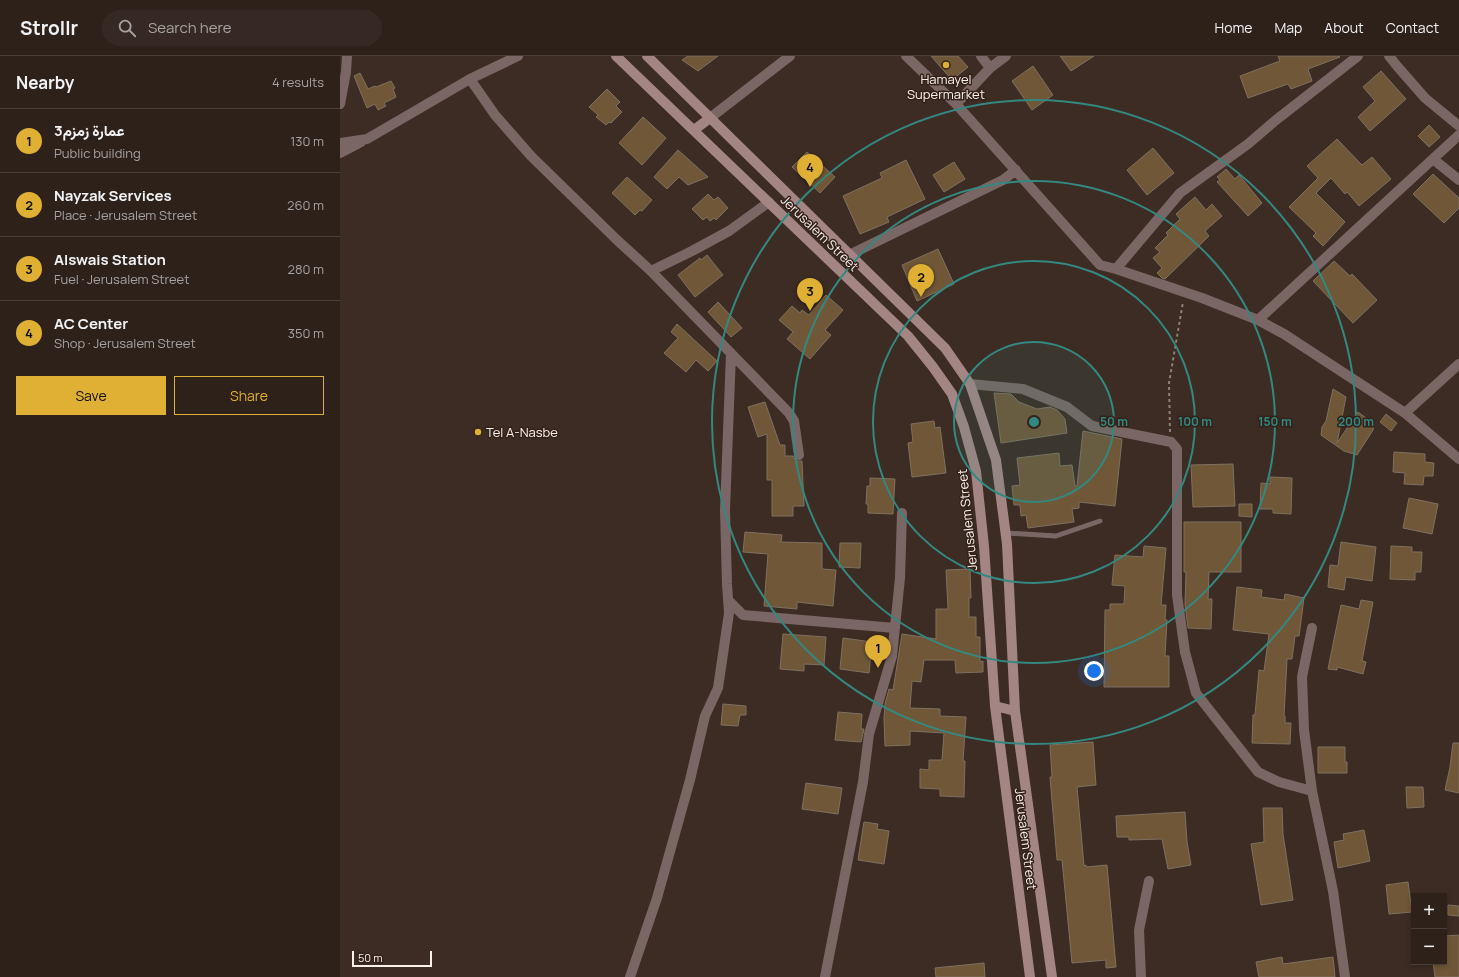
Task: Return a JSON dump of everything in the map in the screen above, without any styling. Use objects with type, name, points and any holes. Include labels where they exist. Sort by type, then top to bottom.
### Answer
[{"type":"main road","name":"Jerusalem Street","points":[[616,56],[908,336],[952,394],[964,428],[976,471],[984,546],[995,706],[1030,977]]},
{"type":"main road","name":"Jerusalem Street","points":[[647,56],[945,348],[970,384],[996,460],[1006,533],[1015,710],[1052,977]]},
{"type":"main road","points":[[694,130],[710,118]]},
{"type":"main road","points":[[995,706],[1015,710]]},
{"type":"street","points":[[340,104],[346,72],[347,56]]},
{"type":"street","points":[[340,154],[470,80],[518,56]]},
{"type":"street","points":[[710,118],[790,56]]},
{"type":"street","points":[[906,56],[956,104],[1100,265],[1185,292],[1258,320],[1284,334],[1405,413],[1454,449],[1459,460]]},
{"type":"street","points":[[981,56],[990,68]]},
{"type":"street","points":[[956,104],[990,68],[1006,56]]},
{"type":"street","points":[[1116,269],[1180,193],[1248,144],[1276,120],[1358,56]]},
{"type":"street","points":[[1390,56],[1425,98],[1459,126]]},
{"type":"street","points":[[470,80],[495,115],[531,156],[651,271],[789,413],[794,421],[799,455]]},
{"type":"street","points":[[1258,320],[1459,136]]},
{"type":"street","points":[[340,143],[366,139]]},
{"type":"street","points":[[1433,159],[1459,180]]},
{"type":"street","points":[[849,255],[1004,180],[1016,170]]},
{"type":"street","points":[[651,271],[729,231],[769,202]]},
{"type":"street","points":[[630,977],[657,898],[706,716],[718,688],[729,613],[725,510],[731,353]]},
{"type":"street","points":[[1405,413],[1459,364]]},
{"type":"street","points":[[970,384],[1023,390],[1066,407],[1092,426],[1170,442],[1177,449],[1177,594],[1185,652],[1196,693],[1258,772],[1279,782],[1312,791]]},
{"type":"street","points":[[825,977],[863,782],[869,734],[892,656],[900,578],[902,513]]},
{"type":"street","points":[[728,600],[743,614],[895,628]]},
{"type":"street","points":[[1312,628],[1302,677],[1304,730],[1312,791],[1334,891],[1345,977]]},
{"type":"street","points":[[1141,977],[1139,930],[1149,881]]},
{"type":"lane","points":[[1006,533],[1056,536],[1100,521]]},
{"type":"path","points":[[1170,442],[1169,383],[1185,292]]},
{"type":"building","points":[[688,56],[718,56],[698,71],[682,60]]},
{"type":"building","points":[[931,56],[958,56],[968,67],[952,80]]},
{"type":"building","points":[[1060,56],[1094,56],[1071,71]]},
{"type":"building","points":[[1278,56],[1340,57],[1308,69],[1312,81],[1291,89],[1288,84],[1248,98],[1240,76],[1280,61]]},
{"type":"building","points":[[1033,66],[1053,95],[1032,110],[1012,81]]},
{"type":"building","points":[[1381,71],[1406,99],[1370,131],[1358,117],[1375,101],[1363,87]]},
{"type":"building","points":[[360,73],[368,89],[391,81],[395,88],[393,89],[396,97],[384,103],[386,106],[378,110],[375,104],[367,108],[354,76]]},
{"type":"building","points":[[607,89],[620,102],[616,106],[622,112],[611,123],[609,122],[606,125],[596,117],[598,115],[589,107]]},
{"type":"building","points":[[643,117],[666,138],[642,165],[619,143]]},
{"type":"building","points":[[1429,125],[1440,137],[1429,147],[1418,136]]},
{"type":"building","points":[[1337,139],[1362,165],[1372,157],[1391,179],[1359,206],[1347,192],[1345,194],[1331,178],[1316,193],[1345,222],[1323,246],[1313,236],[1316,233],[1289,207],[1318,178],[1307,166]]},
{"type":"building","points":[[1153,148],[1174,173],[1147,195],[1127,170]]},
{"type":"building","points":[[678,150],[708,177],[688,185],[679,177],[667,189],[654,177]]},
{"type":"building","points":[[807,152],[835,177],[820,193],[792,167]]},
{"type":"building","points":[[906,160],[925,199],[887,217],[889,222],[860,234],[843,196],[882,178],[880,173]]},
{"type":"building","points":[[954,162],[965,179],[944,192],[933,175]]},
{"type":"building","points":[[1226,169],[1235,179],[1239,175],[1262,203],[1248,216],[1217,182],[1220,180],[1217,177]]},
{"type":"building","points":[[1433,174],[1459,198],[1459,208],[1444,223],[1413,194]]},
{"type":"building","points":[[627,177],[652,200],[642,211],[640,210],[635,215],[612,193]]},
{"type":"building","points":[[708,194],[714,200],[718,197],[728,208],[716,220],[714,218],[710,221],[707,217],[703,220],[692,209]]},
{"type":"building","points":[[1195,197],[1206,210],[1212,204],[1222,216],[1205,231],[1209,236],[1165,279],[1162,278],[1157,273],[1162,268],[1153,258],[1160,252],[1155,248],[1168,235],[1166,233],[1180,219],[1176,214]]},
{"type":"building","points":[[938,249],[954,284],[917,301],[902,265]]},
{"type":"building","points":[[707,255],[723,275],[695,297],[678,275],[700,258],[701,260]]},
{"type":"building","points":[[1334,261],[1350,276],[1352,274],[1377,300],[1353,323],[1313,281]]},
{"type":"building","points":[[826,295],[843,310],[825,330],[831,335],[810,359],[787,339],[793,332],[779,320],[792,306],[800,313],[802,310],[809,315]]},
{"type":"building","points":[[718,302],[742,328],[731,337],[708,312]]},
{"type":"building","points":[[677,324],[717,361],[708,371],[696,360],[686,372],[664,353],[678,338],[671,332]]},
{"type":"building","points":[[1333,389],[1346,397],[1337,443],[1358,412],[1374,424],[1373,430],[1357,455],[1344,451],[1321,435],[1322,427],[1326,421]]},
{"type":"building","points":[[994,393],[1011,394],[1019,402],[1037,409],[1050,407],[1057,410],[1065,419],[1067,433],[1001,443]]},
{"type":"building","points":[[765,402],[780,445],[785,445],[785,456],[793,456],[796,461],[802,461],[804,506],[793,506],[793,516],[772,516],[772,480],[767,480],[767,434],[758,437],[748,407]]},
{"type":"building","points":[[1386,414],[1397,423],[1391,431],[1380,422]]},
{"type":"building","points":[[934,421],[935,428],[940,427],[946,473],[912,477],[908,443],[913,442],[911,424]]},
{"type":"building","points":[[1083,431],[1122,439],[1115,506],[1079,502],[1079,508],[1072,509],[1074,522],[1028,528],[1026,515],[1021,516],[1020,505],[1014,505],[1012,486],[1020,485],[1017,458],[1059,453],[1060,466],[1072,465],[1075,486],[1077,486]]},
{"type":"building","points":[[1394,452],[1425,454],[1425,462],[1434,463],[1433,476],[1424,476],[1423,485],[1404,484],[1405,473],[1393,472]]},
{"type":"building","points":[[1233,464],[1235,506],[1193,507],[1191,465]]},
{"type":"building","points":[[1270,477],[1292,478],[1291,514],[1273,513],[1273,509],[1260,509],[1261,483],[1270,484]]},
{"type":"building","points":[[870,478],[895,479],[893,514],[868,513],[868,504],[866,504],[867,486],[870,486]]},
{"type":"building","points":[[1409,498],[1438,504],[1432,534],[1403,528]]},
{"type":"building","points":[[1239,504],[1252,504],[1252,517],[1239,516]]},
{"type":"building","points":[[1184,522],[1241,522],[1241,572],[1209,572],[1208,599],[1212,599],[1211,629],[1188,628],[1185,604],[1186,572],[1184,572]]},
{"type":"building","points":[[745,532],[782,535],[781,542],[822,543],[822,569],[836,570],[833,606],[797,602],[797,609],[764,606],[768,554],[743,552]]},
{"type":"building","points":[[1341,542],[1376,547],[1372,581],[1346,577],[1344,590],[1328,587],[1330,565],[1338,566]]},
{"type":"building","points":[[840,543],[861,543],[860,568],[839,567]]},
{"type":"building","points":[[1144,546],[1166,548],[1161,605],[1166,605],[1165,620],[1167,620],[1165,656],[1169,656],[1169,687],[1104,687],[1105,610],[1110,610],[1110,604],[1124,604],[1125,586],[1112,585],[1115,555],[1143,557]]},
{"type":"building","points":[[1391,546],[1412,547],[1412,552],[1422,552],[1421,572],[1415,572],[1415,580],[1390,579]]},
{"type":"building","points":[[970,569],[971,598],[969,598],[969,617],[976,617],[976,637],[980,637],[980,662],[983,661],[983,672],[956,673],[955,660],[924,660],[921,682],[912,681],[910,708],[940,709],[940,716],[966,717],[963,761],[965,761],[964,797],[940,796],[940,789],[920,788],[920,769],[929,770],[929,760],[942,760],[944,733],[910,731],[910,745],[885,746],[885,704],[889,689],[893,690],[902,634],[936,639],[936,609],[948,609],[946,570]]},
{"type":"building","points":[[1237,587],[1262,590],[1261,597],[1284,600],[1285,594],[1304,598],[1299,636],[1295,636],[1292,659],[1287,659],[1284,716],[1285,723],[1291,723],[1290,744],[1252,743],[1253,715],[1255,715],[1259,670],[1264,671],[1269,634],[1233,630]]},
{"type":"building","points":[[1361,600],[1373,602],[1362,661],[1366,662],[1363,674],[1337,667],[1337,670],[1328,669],[1341,605],[1359,609]]},
{"type":"building","points":[[783,634],[826,637],[824,665],[804,664],[804,671],[780,669]]},
{"type":"building","points":[[843,638],[872,642],[869,673],[840,669]]},
{"type":"building","points":[[723,704],[746,706],[746,715],[740,715],[738,726],[721,725]]},
{"type":"building","points":[[838,712],[862,714],[861,729],[864,729],[861,742],[835,740]]},
{"type":"building","points":[[1093,742],[1096,785],[1077,787],[1084,866],[1107,865],[1116,967],[1106,968],[1106,960],[1072,963],[1062,860],[1057,860],[1050,777],[1052,777],[1050,745]]},
{"type":"building","points":[[1453,743],[1459,743],[1459,793],[1445,790]]},
{"type":"building","points":[[1318,747],[1345,747],[1347,773],[1318,773]]},
{"type":"building","points":[[806,783],[842,788],[838,814],[802,809]]},
{"type":"building","points":[[1406,787],[1423,787],[1424,807],[1407,808]]},
{"type":"building","points":[[1263,808],[1282,808],[1283,834],[1293,900],[1261,905],[1251,844],[1264,842]]},
{"type":"building","points":[[1185,812],[1187,842],[1191,865],[1168,869],[1162,839],[1129,840],[1129,837],[1117,837],[1116,816]]},
{"type":"building","points":[[864,822],[878,824],[877,829],[889,831],[884,864],[858,860]]},
{"type":"building","points":[[1364,830],[1370,861],[1338,868],[1334,842],[1344,840],[1343,834]]},
{"type":"building","points":[[1408,882],[1411,912],[1389,914],[1386,885]]},
{"type":"building","points":[[1448,905],[1459,906],[1459,916],[1448,915]]},
{"type":"building","points":[[1459,935],[1459,977],[1435,977],[1433,965],[1447,965],[1447,936]]},
{"type":"building","points":[[1282,957],[1283,964],[1333,957],[1335,977],[1259,977],[1256,962]]},
{"type":"building","points":[[984,963],[985,977],[936,977],[935,968]]},
{"type":"place","name":"Hamayel Supermarket","points":[[946,65]]},
{"type":"place","name":"AC Center","points":[[810,187]]},
{"type":"place","name":"Nayzak Services","points":[[921,297]]},
{"type":"place","name":"Alswais Station","points":[[810,311]]},
{"type":"place","name":"Tel A-Nasbe","points":[[478,432]]},
{"type":"place","name":"عمارة زمزم3","points":[[878,668]]}]
